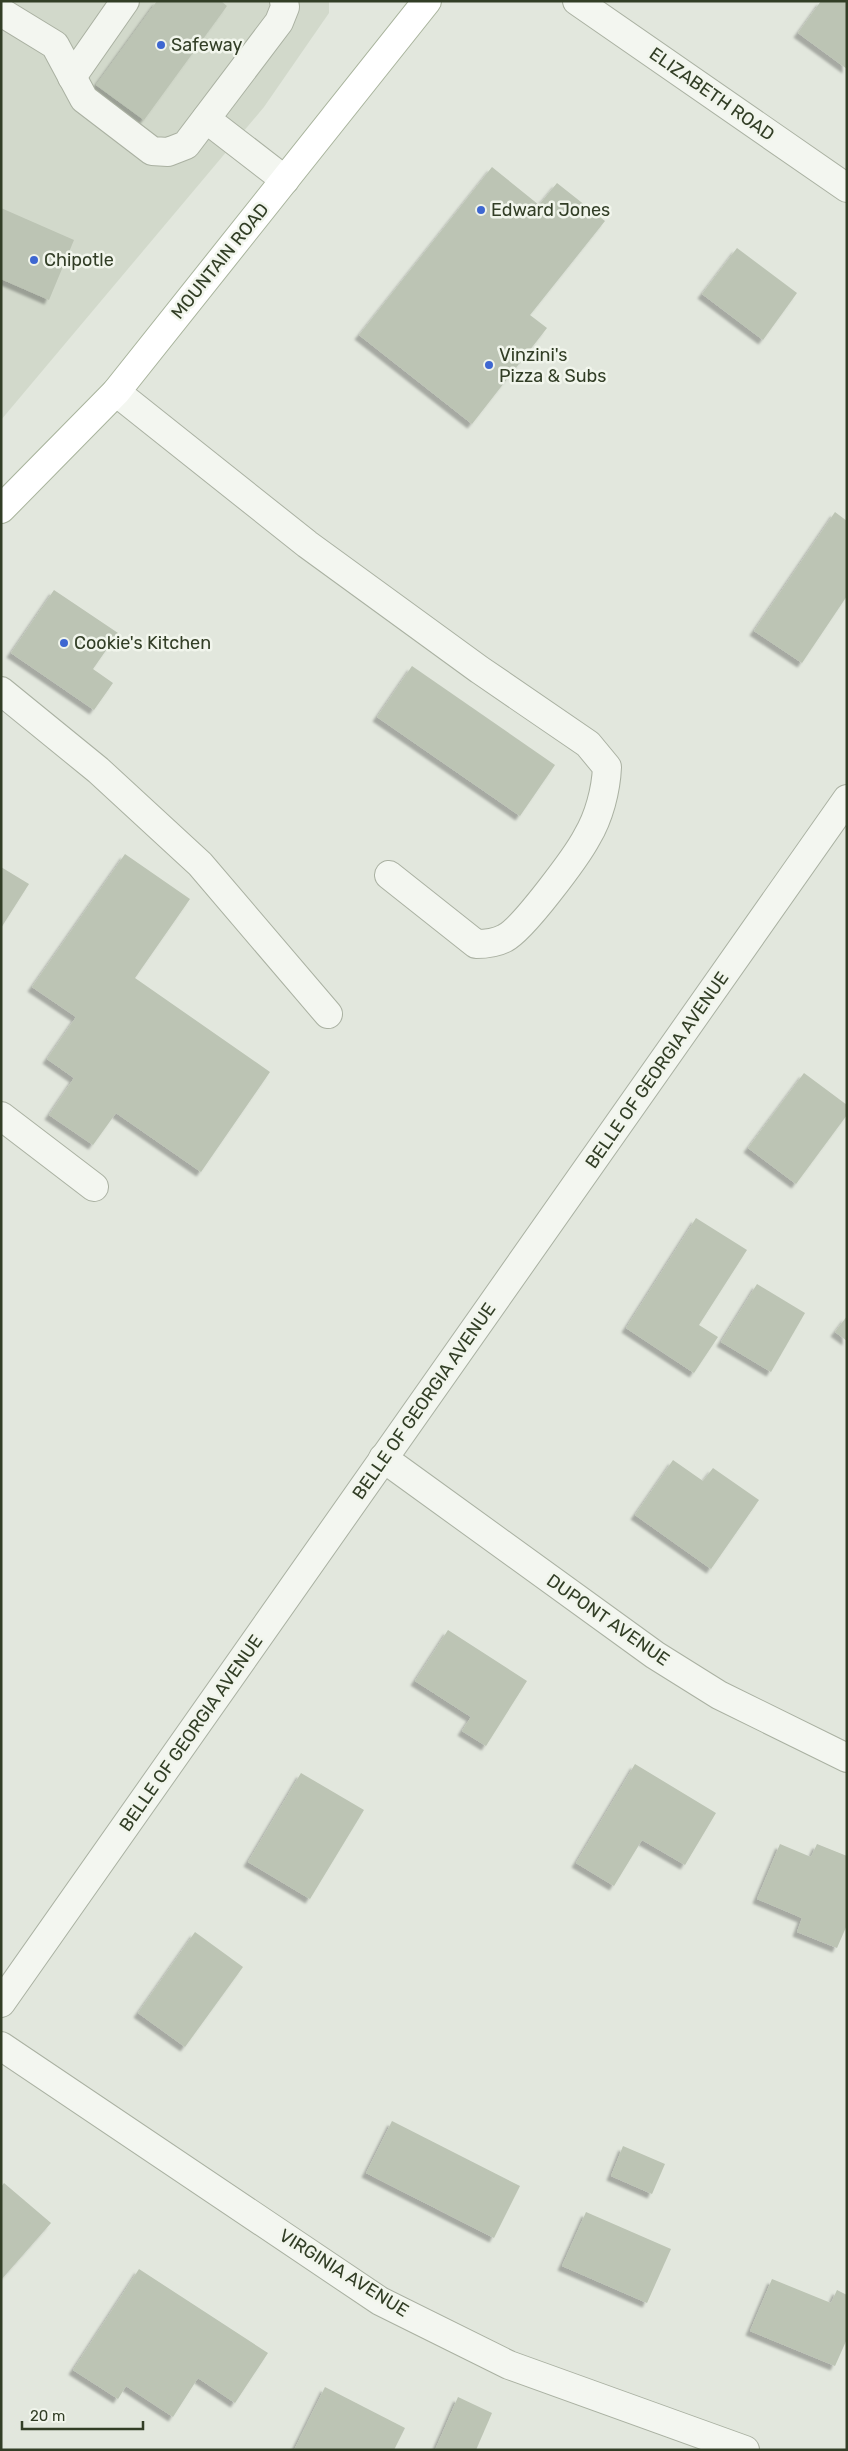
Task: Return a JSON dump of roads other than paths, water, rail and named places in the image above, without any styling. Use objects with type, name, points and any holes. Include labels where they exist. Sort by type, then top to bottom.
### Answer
[{"type":"main road","name":"MOUNTAIN ROAD","points":[[1,509],[116,392],[427,1]]},
{"type":"street","points":[[72,77],[125,1]]},
{"type":"street","points":[[1,12],[55,45],[84,99],[152,151],[168,152],[186,145],[206,119],[279,22],[285,7],[284,1]]},
{"type":"street","name":"ELIZABETH ROAD","points":[[577,1],[847,188]]},
{"type":"street","points":[[206,119],[285,180]]},
{"type":"street","points":[[116,392],[307,544],[480,670],[588,744],[607,767],[606,785],[588,836],[542,900],[507,937],[491,944],[476,944],[389,875]]},
{"type":"street","points":[[1,691],[98,770],[200,864],[328,1014]]},
{"type":"street","name":"BELLE OF GEORGIA AVENUE","points":[[1,2003],[847,799]]},
{"type":"street","points":[[1,1116],[94,1187]]},
{"type":"street","name":"DUPONT AVENUE","points":[[383,1458],[655,1655],[719,1695],[847,1758]]},
{"type":"street","name":"VIRGINIA AVENUE","points":[[1,2046],[380,2301],[509,2365],[745,2450]]},
{"type":"place","name":"Safeway","points":[[161,45]]},
{"type":"place","name":"Edward Jones","points":[[481,210]]},
{"type":"place","name":"Chipotle","points":[[34,260]]},
{"type":"place","name":"Vinzini's Pizza & Subs","points":[[489,365]]},
{"type":"place","name":"Cookie's Kitchen","points":[[64,643]]}]
